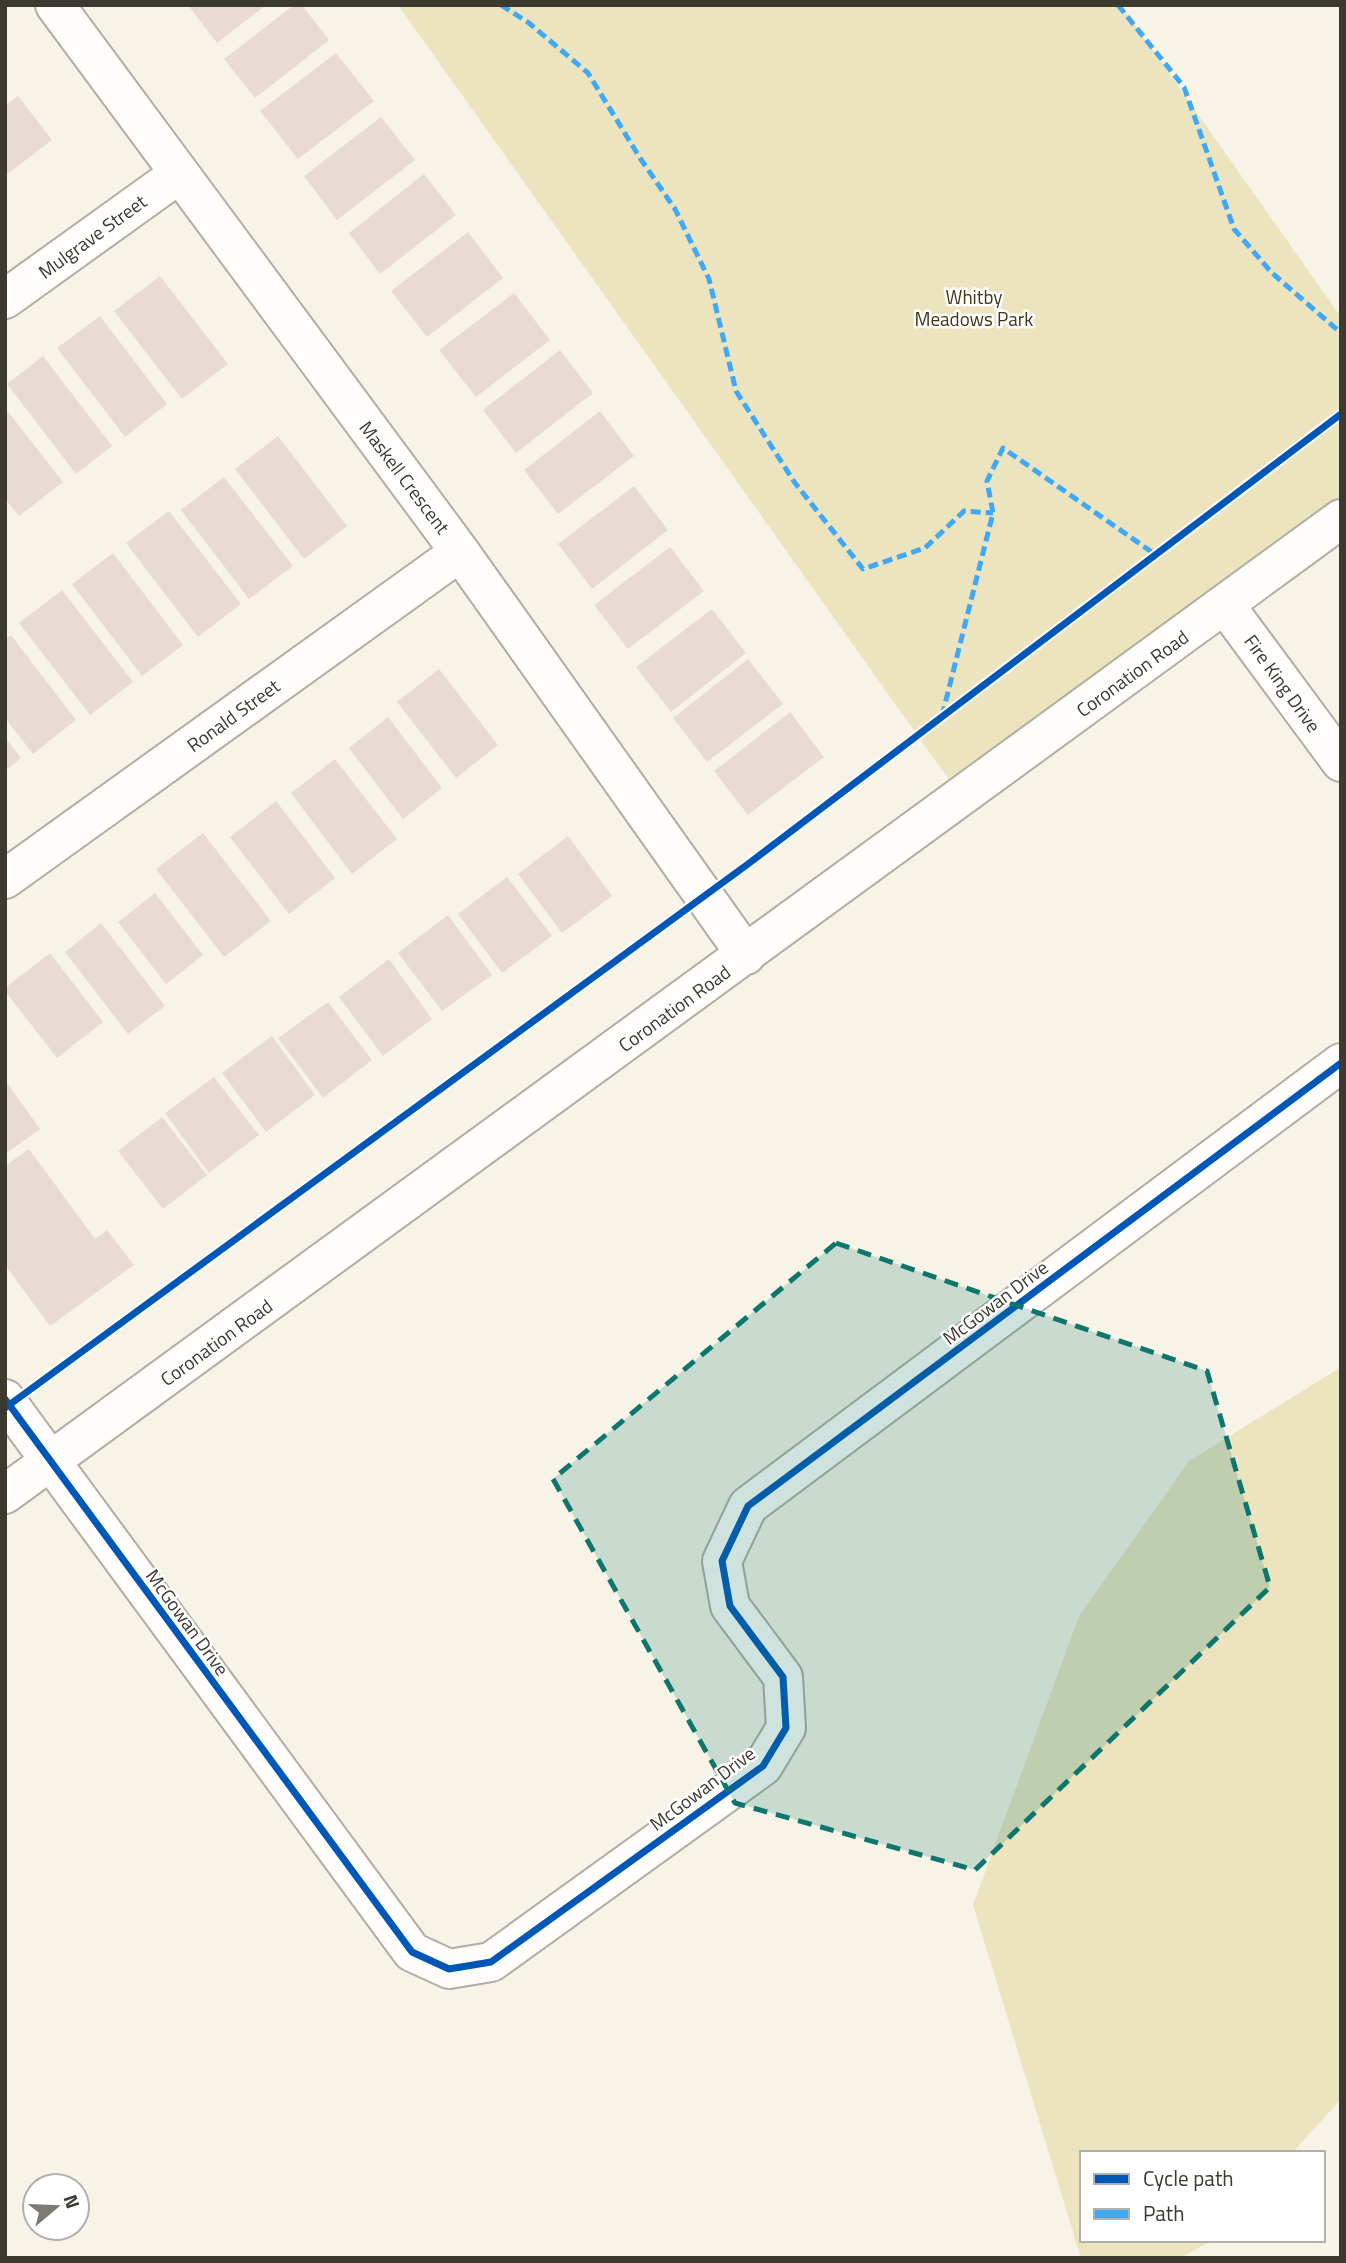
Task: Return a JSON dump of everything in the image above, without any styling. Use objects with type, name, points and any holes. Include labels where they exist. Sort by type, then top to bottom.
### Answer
[{"type":"street","name":"Maskell Crescent","points":[[55,5],[460,552],[746,955]]},
{"type":"street","name":"Mulgrave Street","points":[[5,299],[179,174]]},
{"type":"street","name":"Coronation Road","points":[[5,1494],[1341,519]]},
{"type":"street","name":"Ronald Street","points":[[5,879],[460,552]]},
{"type":"street","name":"Fire King Drive","points":[[1225,605],[1341,762]]},
{"type":"street","name":"McGowan Drive","points":[[5,1399],[412,1952],[449,1969],[491,1962],[763,1766],[786,1728],[783,1677],[730,1606],[724,1572],[722,1560],[748,1506],[1341,1063]]},
{"type":"highlighted area","points":[[836,1243],[1207,1371],[1270,1587],[975,1870],[735,1803],[553,1479]]},
{"type":"green space","name":"Whitby Meadows Park","points":[[398,5],[1121,5],[1341,317],[1341,517],[962,798]]},
{"type":"green space","points":[[1341,1367],[1341,2099],[1294,2151],[1080,2151],[1080,2242],[1209,2242],[1180,2258],[1081,2258],[973,1905],[1079,1616],[1189,1461]]},
{"type":"building","points":[[188,5],[266,5],[217,43]]},
{"type":"building","points":[[294,5],[302,5],[329,40],[255,98],[224,59]]},
{"type":"building","points":[[336,53],[374,101],[298,159],[260,111]]},
{"type":"building","points":[[18,96],[52,140],[5,176],[5,106]]},
{"type":"building","points":[[381,117],[415,160],[337,220],[304,176]]},
{"type":"building","points":[[424,174],[456,215],[380,274],[349,233]]},
{"type":"building","points":[[468,232],[503,278],[427,337],[391,291]]},
{"type":"building","points":[[160,276],[228,364],[182,399],[114,311]]},
{"type":"building","points":[[514,293],[550,340],[476,397],[439,350]]},
{"type":"building","points":[[100,316],[167,404],[125,437],[57,348]]},
{"type":"building","points":[[560,350],[593,393],[516,453],[483,410]]},
{"type":"building","points":[[43,356],[112,446],[76,474],[7,384]]},
{"type":"building","points":[[5,408],[63,482],[19,516],[5,499]]},
{"type":"building","points":[[600,411],[634,456],[558,514],[524,470]]},
{"type":"building","points":[[278,436],[347,526],[304,559],[235,469]]},
{"type":"building","points":[[224,477],[293,566],[249,599],[181,510]]},
{"type":"building","points":[[634,486],[668,530],[592,589],[558,544]]},
{"type":"building","points":[[169,511],[241,604],[198,637],[126,543]]},
{"type":"building","points":[[670,547],[704,591],[628,649],[594,605]]},
{"type":"building","points":[[113,553],[183,645],[142,676],[72,584]]},
{"type":"building","points":[[62,590],[133,682],[90,715],[19,623]]},
{"type":"building","points":[[712,609],[746,653],[671,712],[636,667]]},
{"type":"building","points":[[11,635],[76,720],[33,754],[5,718],[5,639]]},
{"type":"building","points":[[748,659],[783,704],[707,762],[673,718]]},
{"type":"building","points":[[439,669],[498,745],[456,778],[397,702]]},
{"type":"building","points":[[790,712],[824,757],[748,815],[714,771]]},
{"type":"building","points":[[388,717],[442,788],[403,819],[349,748]]},
{"type":"building","points":[[5,737],[21,758],[5,771]]},
{"type":"building","points":[[335,759],[397,839],[352,874],[291,793]]},
{"type":"building","points":[[276,801],[335,878],[289,914],[230,837]]},
{"type":"building","points":[[203,833],[271,921],[224,957],[156,869]]},
{"type":"building","points":[[568,836],[612,896],[562,933],[518,874]]},
{"type":"building","points":[[507,877],[552,936],[502,973],[458,914]]},
{"type":"building","points":[[155,893],[203,955],[166,984],[118,922]]},
{"type":"building","points":[[448,915],[492,975],[442,1011],[398,953]]},
{"type":"building","points":[[101,923],[165,1006],[128,1034],[65,952]]},
{"type":"building","points":[[50,953],[103,1022],[57,1058],[5,991],[5,988]]},
{"type":"building","points":[[389,959],[432,1019],[383,1056],[339,997]]},
{"type":"building","points":[[328,1002],[372,1060],[323,1098],[278,1038]]},
{"type":"building","points":[[272,1036],[315,1095],[266,1132],[222,1073]]},
{"type":"building","points":[[214,1077],[259,1135],[209,1173],[165,1113]]},
{"type":"building","points":[[5,1080],[40,1129],[5,1154]]},
{"type":"building","points":[[162,1117],[207,1175],[163,1209],[118,1151]]},
{"type":"building","points":[[29,1149],[95,1239],[107,1230],[134,1265],[50,1326],[5,1265],[5,1166]]},
{"type":"marked path","points":[[501,5],[529,23],[588,73],[675,209],[709,279],[736,391],[795,483],[863,569],[925,548],[964,511],[993,513]]},
{"type":"marked path","points":[[1118,5],[1184,87],[1234,229],[1272,273],[1341,333]]},
{"type":"marked path","points":[[942,716],[993,513],[987,481],[1003,448],[1156,555]]},
{"type":"cycle path","points":[[5,1408],[748,864],[1341,414]]},
{"type":"cycle path","points":[[5,1399],[412,1952],[449,1969],[491,1962],[763,1766],[786,1728],[783,1677],[730,1606],[722,1561],[748,1506],[1341,1063]]}]
